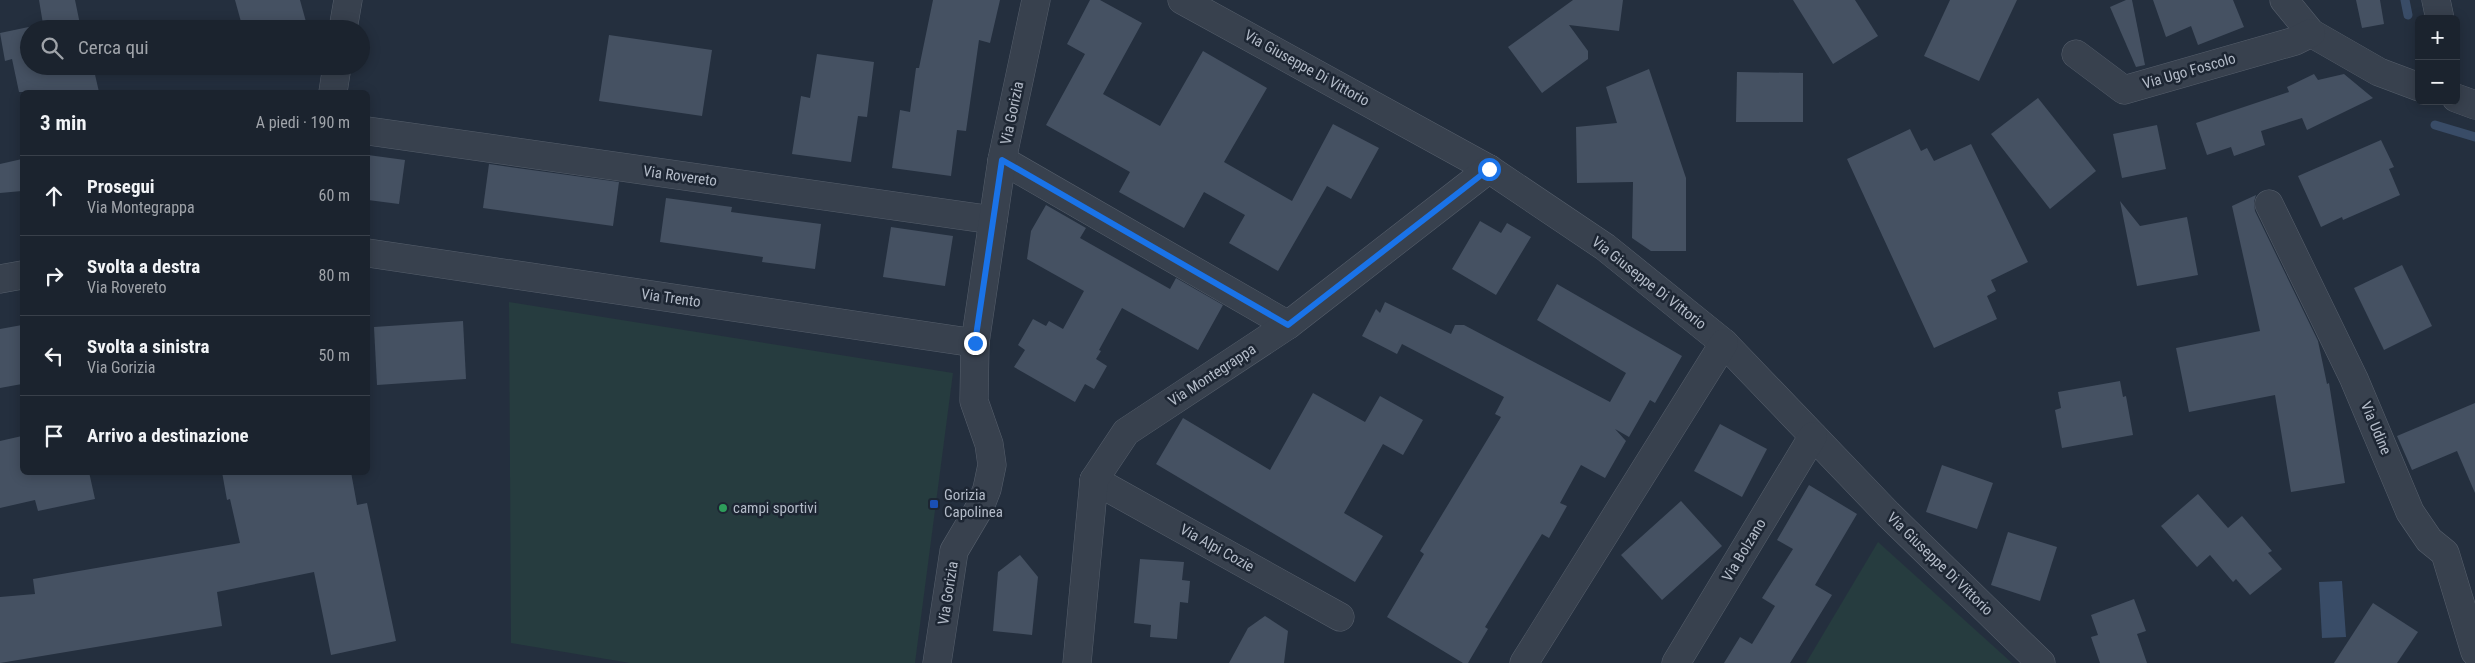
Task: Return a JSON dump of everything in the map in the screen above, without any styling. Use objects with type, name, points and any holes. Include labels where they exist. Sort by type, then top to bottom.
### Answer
[{"type":"street","points":[[345,20],[348,0]]},
{"type":"street","name":"Via Gorizia","points":[[937,663],[954,551],[980,507],[987,489],[992,465],[990,444],[974,401],[975,343],[1002,160],[1036,0]]},
{"type":"street","name":"Via Giuseppe Di Vittorio","points":[[1182,0],[1489,169],[1605,247],[1724,343],[1888,514],[2041,663]]},
{"type":"street","points":[[2284,0],[2311,33],[2379,72],[2415,86]]},
{"type":"street","points":[[2436,0],[2439,15]]},
{"type":"street","name":"Via Ugo Foscolo","points":[[2076,54],[2124,90],[2295,41],[2311,33]]},
{"type":"street","points":[[333,90],[336,75]]},
{"type":"street","points":[[2460,99],[2475,105]]},
{"type":"street","name":"Via Rovereto","points":[[370,131],[993,220]]},
{"type":"street","points":[[1002,160],[1288,325]]},
{"type":"street","name":"Via Montegrappa","points":[[1077,663],[1094,480],[1126,432],[1288,325],[1489,169]]},
{"type":"street","name":"Via Udine","points":[[2269,204],[2354,379],[2410,512],[2429,540],[2445,553],[2475,652]]},
{"type":"street","name":"Via Trento","points":[[370,253],[975,343]]},
{"type":"street","points":[[0,279],[20,275]]},
{"type":"street","points":[[1524,663],[1724,343]]},
{"type":"street","name":"Via Bolzano","points":[[1676,663],[1813,436]]},
{"type":"street","name":"Via Alpi Cozie","points":[[1094,480],[1340,617]]},
{"type":"green space","name":"campi sportivi","points":[[509,302],[953,373],[915,663],[630,663],[511,643]]},
{"type":"green space","points":[[1878,542],[2012,663],[1806,663]]},
{"type":"water","points":[[2342,581],[2346,637],[2322,638],[2319,582]]},
{"type":"building","points":[[39,0],[75,0],[79,20],[42,20]]},
{"type":"building","points":[[235,0],[300,0],[306,20],[241,20]]},
{"type":"building","points":[[933,0],[1000,0],[990,43],[979,40],[966,131],[957,130],[951,176],[892,168],[900,110],[910,112],[916,68],[919,68]]},
{"type":"building","points":[[1090,0],[1100,0],[1142,23],[1103,94],[1160,126],[1203,51],[1267,88],[1224,162],[1292,201],[1333,124],[1379,148],[1351,199],[1327,186],[1278,271],[1229,243],[1245,215],[1204,192],[1184,228],[1119,192],[1130,172],[1046,125],[1085,54],[1067,44]]},
{"type":"building","points":[[1573,0],[1623,0],[1619,31],[1569,25],[1588,51],[1588,59],[1542,93],[1508,47]]},
{"type":"building","points":[[1793,0],[1855,0],[1878,36],[1833,64]]},
{"type":"building","points":[[1950,0],[2017,0],[1979,81],[1924,56]]},
{"type":"building","points":[[2126,0],[2132,0],[2145,65],[2136,67],[2110,7]]},
{"type":"building","points":[[2153,0],[2233,0],[2244,27],[2198,45],[2191,26],[2166,37]]},
{"type":"building","points":[[2356,0],[2380,0],[2384,24],[2362,28]]},
{"type":"building","points":[[20,29],[20,75],[95,75],[99,90],[20,90],[19,92],[12,59],[5,61],[0,33]]},
{"type":"building","points":[[609,35],[712,50],[702,116],[599,101]]},
{"type":"building","points":[[817,54],[874,62],[867,117],[858,116],[851,162],[792,154],[801,96],[810,98]]},
{"type":"building","points":[[1649,69],[1686,178],[1686,251],[1651,251],[1632,238],[1633,182],[1577,183],[1576,127],[1617,123],[1606,87]]},
{"type":"building","points":[[1737,72],[1803,73],[1803,122],[1736,122]]},
{"type":"building","points":[[2314,74],[2318,80],[2344,74],[2373,98],[2307,130],[2302,118],[2261,131],[2265,145],[2234,156],[2231,147],[2207,155],[2196,123],[2289,92],[2287,87]]},
{"type":"building","points":[[2038,98],[2096,171],[2050,209],[1991,134]]},
{"type":"building","points":[[2157,125],[2166,169],[2122,178],[2113,134]]},
{"type":"building","points":[[1910,129],[1921,151],[1927,148],[1934,161],[1971,144],[2028,262],[1991,280],[1996,291],[1987,296],[1997,319],[1934,348],[1847,159]]},
{"type":"building","points":[[2381,140],[2394,167],[2389,169],[2400,195],[2343,220],[2342,217],[2321,227],[2298,176]]},
{"type":"building","points":[[370,155],[405,160],[399,204],[370,200]]},
{"type":"building","points":[[20,159],[20,191],[0,193],[0,164]]},
{"type":"building","points":[[489,164],[619,182],[613,226],[483,208]]},
{"type":"building","points":[[2256,195],[2254,202],[2255,211],[2318,341],[2327,384],[2329,383],[2345,483],[2291,492],[2275,395],[2189,412],[2176,348],[2260,331],[2232,206]]},
{"type":"building","points":[[666,198],[732,207],[731,212],[821,224],[815,269],[762,262],[763,257],[660,242]]},
{"type":"building","points":[[2120,201],[2140,226],[2187,217],[2198,275],[2137,286]]},
{"type":"building","points":[[1046,205],[1086,228],[1080,238],[1170,289],[1176,278],[1223,305],[1198,350],[1122,308],[1096,359],[1107,366],[1094,389],[1085,384],[1075,402],[1014,367],[1025,350],[1018,345],[1033,319],[1046,326],[1049,321],[1063,329],[1084,291],[1027,259],[1031,231]]},
{"type":"building","points":[[1480,221],[1501,233],[1507,223],[1531,237],[1496,295],[1452,269]]},
{"type":"building","points":[[891,227],[953,236],[945,286],[883,277]]},
{"type":"building","points":[[2402,265],[2432,326],[2384,350],[2354,288]]},
{"type":"building","points":[[1557,284],[1682,356],[1655,403],[1650,400],[1629,437],[1615,429],[1626,441],[1605,478],[1581,465],[1560,503],[1567,506],[1549,538],[1542,534],[1485,627],[1488,629],[1468,663],[1463,663],[1387,617],[1424,554],[1420,551],[1501,417],[1495,414],[1504,397],[1402,344],[1397,354],[1362,336],[1376,309],[1380,313],[1385,302],[1451,334],[1455,325],[1464,325],[1610,402],[1626,373],[1537,320]]},
{"type":"building","points":[[463,321],[466,379],[377,385],[374,327]]},
{"type":"building","points":[[20,325],[20,384],[0,388],[0,329]]},
{"type":"building","points":[[2120,381],[2123,397],[2126,396],[2133,435],[2062,448],[2055,410],[2061,408],[2058,392]]},
{"type":"building","points":[[1313,393],[1365,422],[1380,396],[1423,420],[1403,455],[1383,444],[1344,513],[1383,536],[1355,582],[1156,464],[1183,418],[1270,470]]},
{"type":"building","points":[[2475,403],[2475,493],[2457,451],[2412,470],[2397,436]]},
{"type":"building","points":[[1720,424],[1767,449],[1742,497],[1694,471]]},
{"type":"building","points":[[20,436],[20,475],[90,475],[95,499],[38,511],[35,500],[0,508],[0,441]]},
{"type":"building","points":[[1942,465],[1993,483],[1977,529],[1926,512]]},
{"type":"building","points":[[223,475],[352,475],[357,505],[367,503],[396,641],[331,655],[314,572],[217,592],[222,626],[0,663],[0,597],[35,594],[33,579],[240,543],[230,499],[227,500]]},
{"type":"building","points":[[1809,485],[1857,514],[1815,585],[1832,595],[1790,663],[1724,663],[1740,637],[1752,644],[1775,606],[1762,598],[1793,549],[1777,540]]},
{"type":"building","points":[[2198,494],[2228,528],[2242,516],[2272,551],[2268,553],[2282,569],[2250,595],[2236,579],[2233,582],[2210,555],[2197,567],[2161,526]]},
{"type":"building","points":[[1681,501],[1722,546],[1662,600],[1621,555]]},
{"type":"building","points":[[2008,532],[2057,547],[2040,601],[1991,585]]},
{"type":"building","points":[[1020,555],[1038,577],[1032,635],[993,631],[998,572]]},
{"type":"building","points":[[1140,559],[1184,562],[1182,580],[1190,581],[1188,603],[1180,602],[1177,639],[1150,637],[1151,625],[1134,623]]},
{"type":"building","points":[[2134,599],[2146,631],[2137,634],[2147,663],[2100,663],[2091,637],[2098,635],[2091,615]]},
{"type":"building","points":[[2373,603],[2418,632],[2397,663],[2334,663]]},
{"type":"building","points":[[1265,616],[1288,631],[1284,663],[1229,663],[1248,628]]},
{"type":"waterway","points":[[2405,0],[2408,15]]},
{"type":"waterway","points":[[2435,125],[2475,137]]},
{"type":"place","name":"Gorizia Capolinea","points":[[934,504]]},
{"type":"place","name":"campi sportivi","points":[[723,508]]},
{"type":"route","points":[[975,343],[1002,160],[1288,325],[1489,169]]}]
